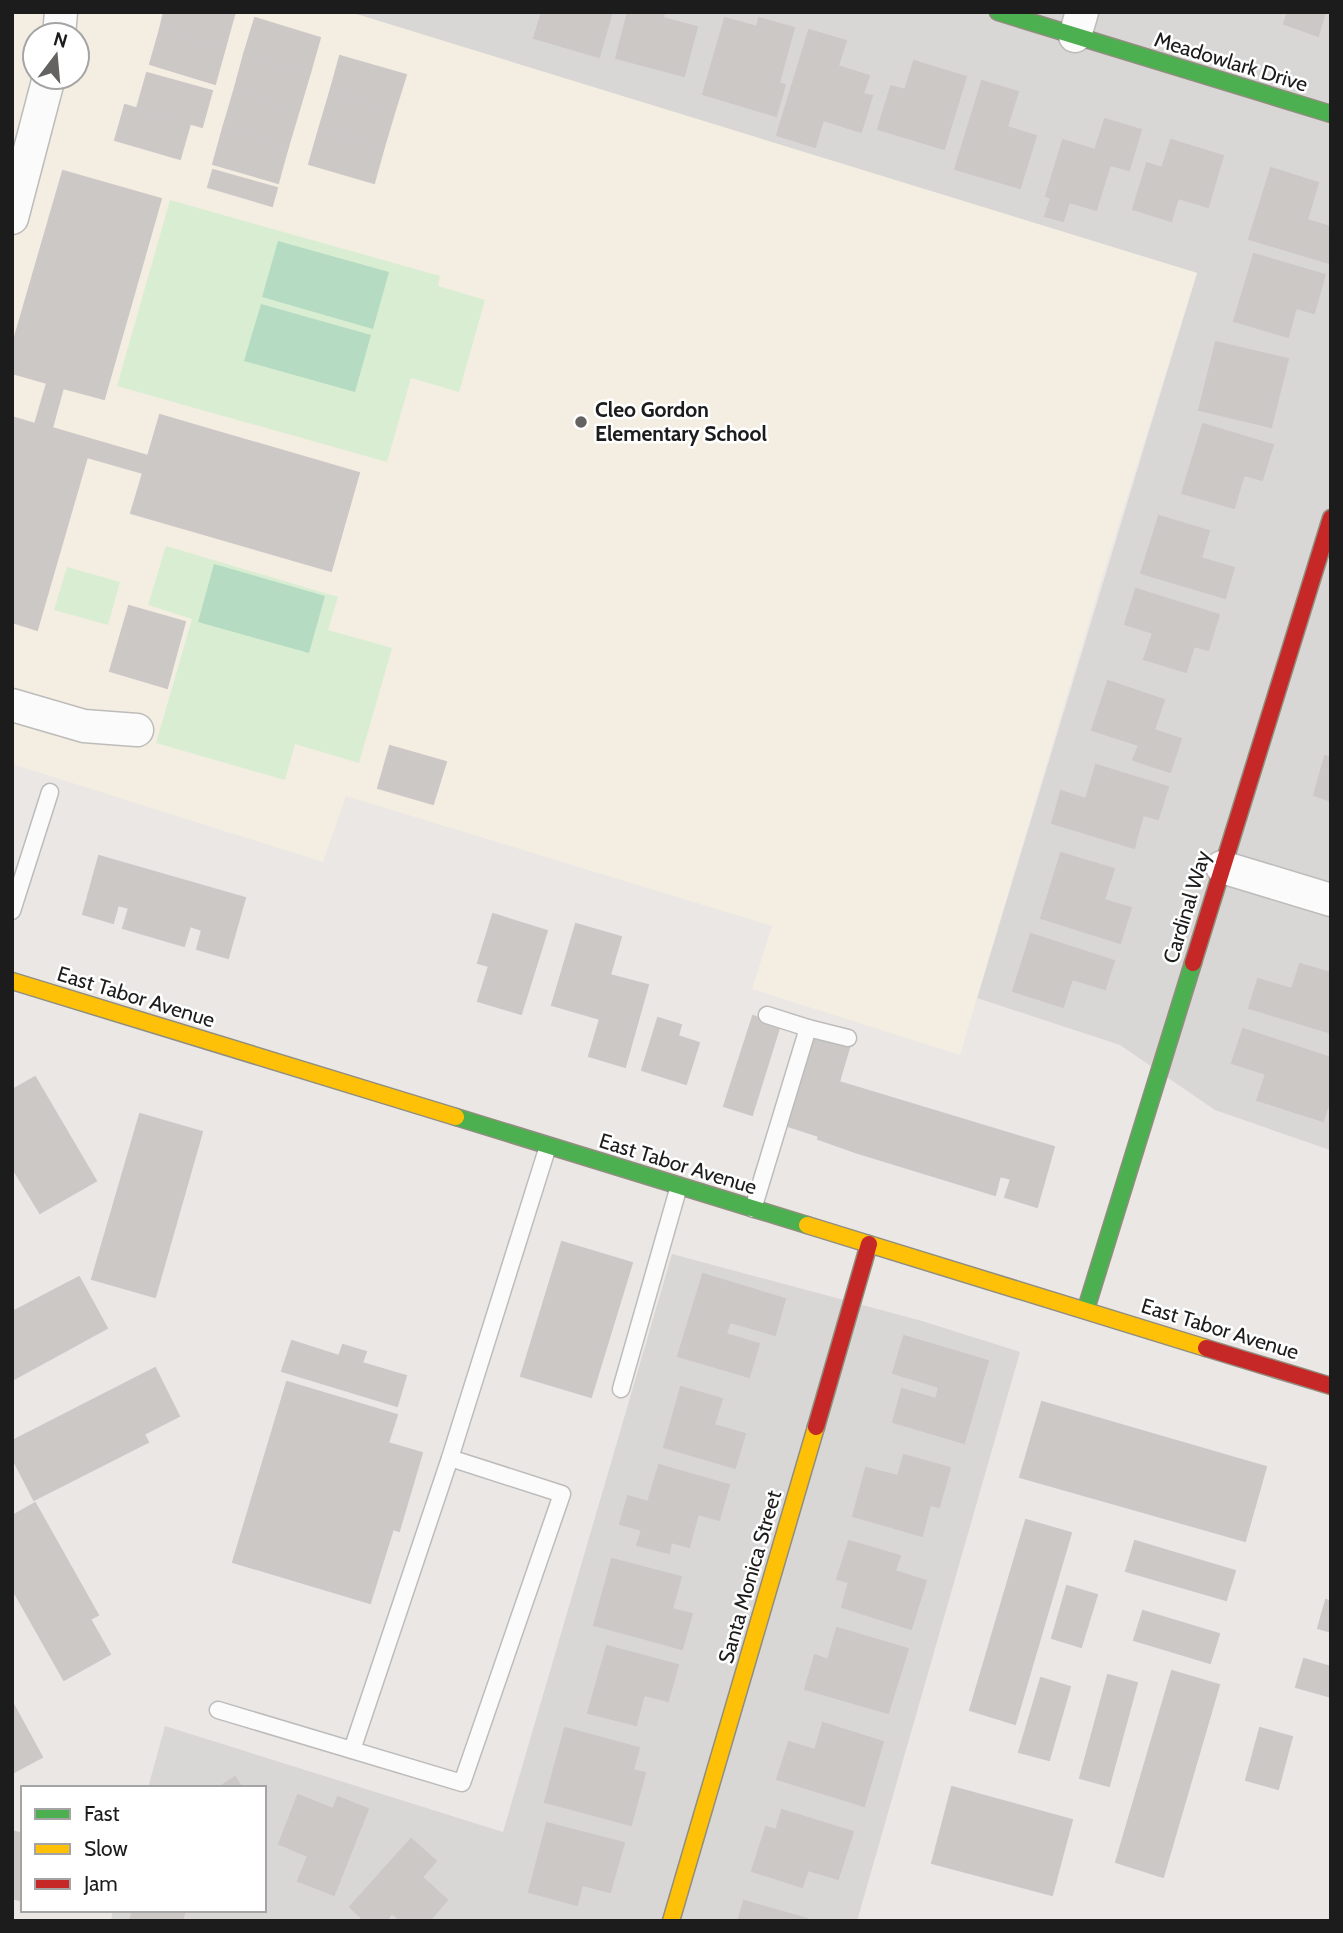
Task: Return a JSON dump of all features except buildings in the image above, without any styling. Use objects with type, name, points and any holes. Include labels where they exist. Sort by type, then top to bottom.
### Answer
[{"type":"street","name":"Meadowlark Drive","points":[[998,12],[1079,24],[1331,114]]},
{"type":"street","points":[[12,218],[45,91]]},
{"type":"street","name":"Cardinal Way","points":[[1086,1309],[1331,518]]},
{"type":"street","points":[[12,705],[84,726],[137,730]]},
{"type":"street","points":[[1222,867],[1331,900]]},
{"type":"street","name":"East Tabor Avenue","points":[[12,981],[1331,1386]]},
{"type":"street","name":"Santa Monica Street","points":[[671,1921],[869,1244]]},
{"type":"lane","points":[[12,911],[50,792]]},
{"type":"lane","points":[[767,1015],[848,1038]]},
{"type":"lane","points":[[753,1209],[808,1028]]},
{"type":"lane","points":[[352,1750],[450,1458],[548,1146]]},
{"type":"lane","points":[[621,1389],[680,1186]]},
{"type":"lane","points":[[218,1710],[463,1783],[562,1494],[450,1458]]},
{"type":"shaded area","name":"Cleo Gordon Elementary School","points":[[12,12],[350,12],[1197,273],[1104,571],[960,1055],[752,989],[772,926],[346,796],[323,862],[12,764]]},
{"type":"shaded area","points":[[344,12],[1331,12],[1330,1150],[1215,1110],[1120,1045],[977,998],[1197,273]]},
{"type":"shaded area","points":[[672,1254],[922,1321],[1020,1352],[857,1921],[111,1921],[113,1912],[266,1912],[266,1786],[149,1786],[165,1726],[503,1832]]},
{"type":"green space","points":[[170,200],[440,276],[438,286],[485,300],[459,392],[411,378],[387,462],[117,386]]},
{"type":"green space","points":[[278,241],[389,272],[373,329],[262,297]]},
{"type":"green space","points":[[261,304],[371,335],[355,392],[244,361]]},
{"type":"green space","points":[[166,546],[338,597],[328,630],[392,648],[359,763],[295,744],[285,780],[156,743],[192,619],[148,605]]},
{"type":"green space","points":[[214,564],[325,596],[309,653],[198,622]]},
{"type":"green space","points":[[67,567],[120,582],[108,625],[54,610]]},
{"type":"traffic: fast","points":[[998,12],[1331,114]]},
{"type":"traffic: fast","points":[[1086,1309],[1193,963]]},
{"type":"traffic: fast","points":[[456,1117],[807,1225]]},
{"type":"traffic: slow","points":[[12,981],[456,1117]]},
{"type":"traffic: slow","points":[[807,1225],[1206,1348]]},
{"type":"traffic: slow","points":[[671,1921],[816,1427]]},
{"type":"traffic: jam","points":[[1193,963],[1331,518]]},
{"type":"traffic: jam","points":[[816,1427],[869,1244]]},
{"type":"traffic: jam","points":[[1206,1348],[1331,1386]]},
{"type":"place","name":"Cleo Gordon Elementary School","points":[[581,422]]}]
